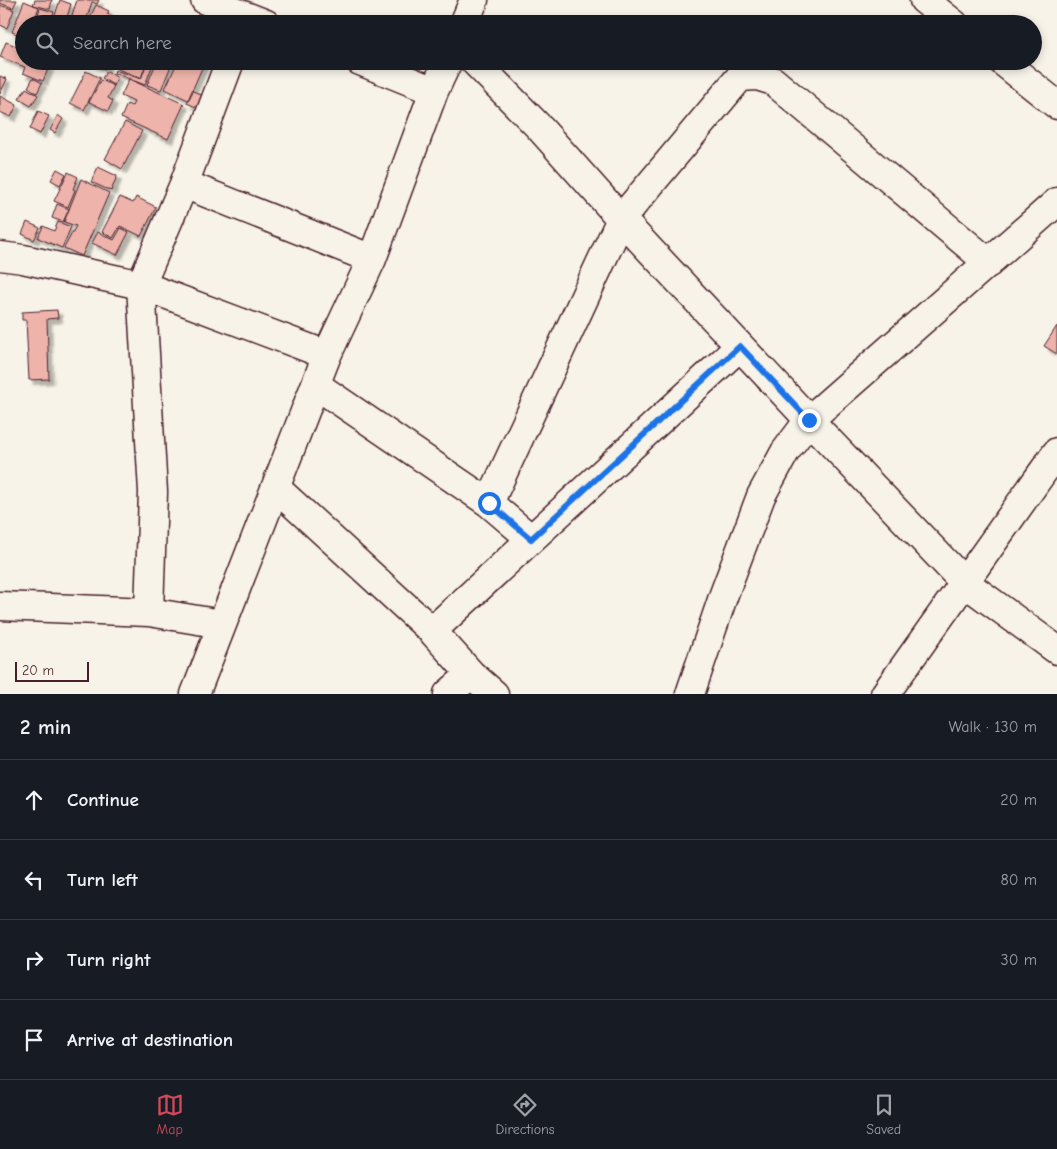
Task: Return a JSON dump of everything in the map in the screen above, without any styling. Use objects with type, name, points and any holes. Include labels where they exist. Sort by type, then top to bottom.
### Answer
[{"type":"street","points":[[205,0],[250,15]]},
{"type":"street","points":[[468,15],[474,0]]},
{"type":"street","points":[[924,0],[943,15]]},
{"type":"street","points":[[149,612],[153,492],[141,285],[184,184],[227,70]]},
{"type":"street","points":[[382,70],[434,91]]},
{"type":"street","points":[[195,694],[327,355],[372,259],[434,91],[444,70]]},
{"type":"street","points":[[483,70],[538,126],[621,219],[809,420],[964,582],[1057,650]]},
{"type":"street","points":[[1013,70],[1057,105]]},
{"type":"street","points":[[489,503],[621,219],[740,77],[757,76],[773,81],[989,263]]},
{"type":"street","points":[[184,184],[372,259]]},
{"type":"street","points":[[690,694],[724,594],[761,496],[784,452],[809,420],[1057,202]]},
{"type":"street","points":[[0,256],[23,259],[141,285],[327,355]]},
{"type":"street","points":[[432,631],[740,346]]},
{"type":"street","points":[[316,385],[489,503],[531,539]]},
{"type":"street","points":[[885,694],[1057,452]]},
{"type":"street","points":[[276,488],[432,631],[470,674],[494,694]]},
{"type":"street","points":[[0,606],[149,612],[222,624]]},
{"type":"street","points":[[448,694],[470,674]]},
{"type":"building","points":[[0,0],[17,0],[13,8],[0,3]]},
{"type":"building","points":[[35,0],[52,0],[50,9],[33,5]]},
{"type":"building","points":[[60,0],[71,4],[68,15],[55,15]]},
{"type":"building","points":[[77,0],[99,0],[97,4],[92,2],[88,15],[72,15]]},
{"type":"building","points":[[24,1],[39,7],[36,15],[19,15]]},
{"type":"building","points":[[0,5],[14,10],[7,28],[0,25]]},
{"type":"building","points":[[96,5],[109,11],[107,14],[110,15],[91,15]]},
{"type":"building","points":[[40,8],[54,12],[53,15],[38,15]]},
{"type":"building","points":[[6,42],[15,46],[15,63],[0,57]]},
{"type":"building","points":[[24,70],[48,70],[43,81],[23,73]]},
{"type":"building","points":[[115,70],[141,79],[144,70],[151,70],[145,85],[114,73]]},
{"type":"building","points":[[120,70],[144,70],[141,78]]},
{"type":"building","points":[[153,70],[169,70],[161,90],[147,85]]},
{"type":"building","points":[[174,70],[201,70],[188,100],[165,89]]},
{"type":"building","points":[[86,71],[100,78],[84,110],[70,103]]},
{"type":"building","points":[[107,71],[118,78],[113,85],[102,78]]},
{"type":"building","points":[[0,76],[7,79],[0,94]]},
{"type":"building","points":[[33,78],[42,83],[37,93],[28,87]]},
{"type":"building","points":[[129,79],[184,104],[168,139],[121,118],[127,104],[132,106],[134,102],[121,96]]},
{"type":"building","points":[[101,80],[114,86],[108,98],[113,101],[108,111],[89,102]]},
{"type":"building","points":[[26,88],[38,95],[31,106],[19,99]]},
{"type":"building","points":[[193,91],[204,96],[198,108],[187,103]]},
{"type":"building","points":[[0,96],[17,105],[11,117],[0,112]]},
{"type":"building","points":[[38,111],[49,116],[40,134],[30,129]]},
{"type":"building","points":[[58,115],[63,119],[55,133],[50,130]]},
{"type":"building","points":[[125,122],[142,131],[122,169],[105,159]]},
{"type":"building","points":[[98,167],[117,176],[111,191],[91,182]]},
{"type":"building","points":[[57,169],[66,174],[60,185],[51,180]]},
{"type":"building","points":[[68,172],[78,177],[68,207],[54,201]]},
{"type":"building","points":[[81,179],[109,193],[82,256],[64,248],[76,226],[64,222]]},
{"type":"building","points":[[120,197],[133,203],[136,197],[156,207],[141,236],[120,226],[113,238],[102,232]]},
{"type":"building","points":[[57,204],[69,209],[63,222],[52,218]]},
{"type":"building","points":[[27,222],[40,228],[34,240],[22,234]]},
{"type":"building","points":[[58,222],[71,227],[62,248],[38,238],[43,226],[54,231]]},
{"type":"building","points":[[121,228],[129,232],[117,255],[92,243],[98,232],[114,240]]},
{"type":"building","points":[[57,310],[58,318],[47,319],[49,379],[29,380],[26,320],[22,320],[22,312]]},
{"type":"building","points":[[1057,326],[1057,354],[1044,346]]},
{"type":"route","points":[[489,503],[531,539],[740,346],[809,420]]}]
